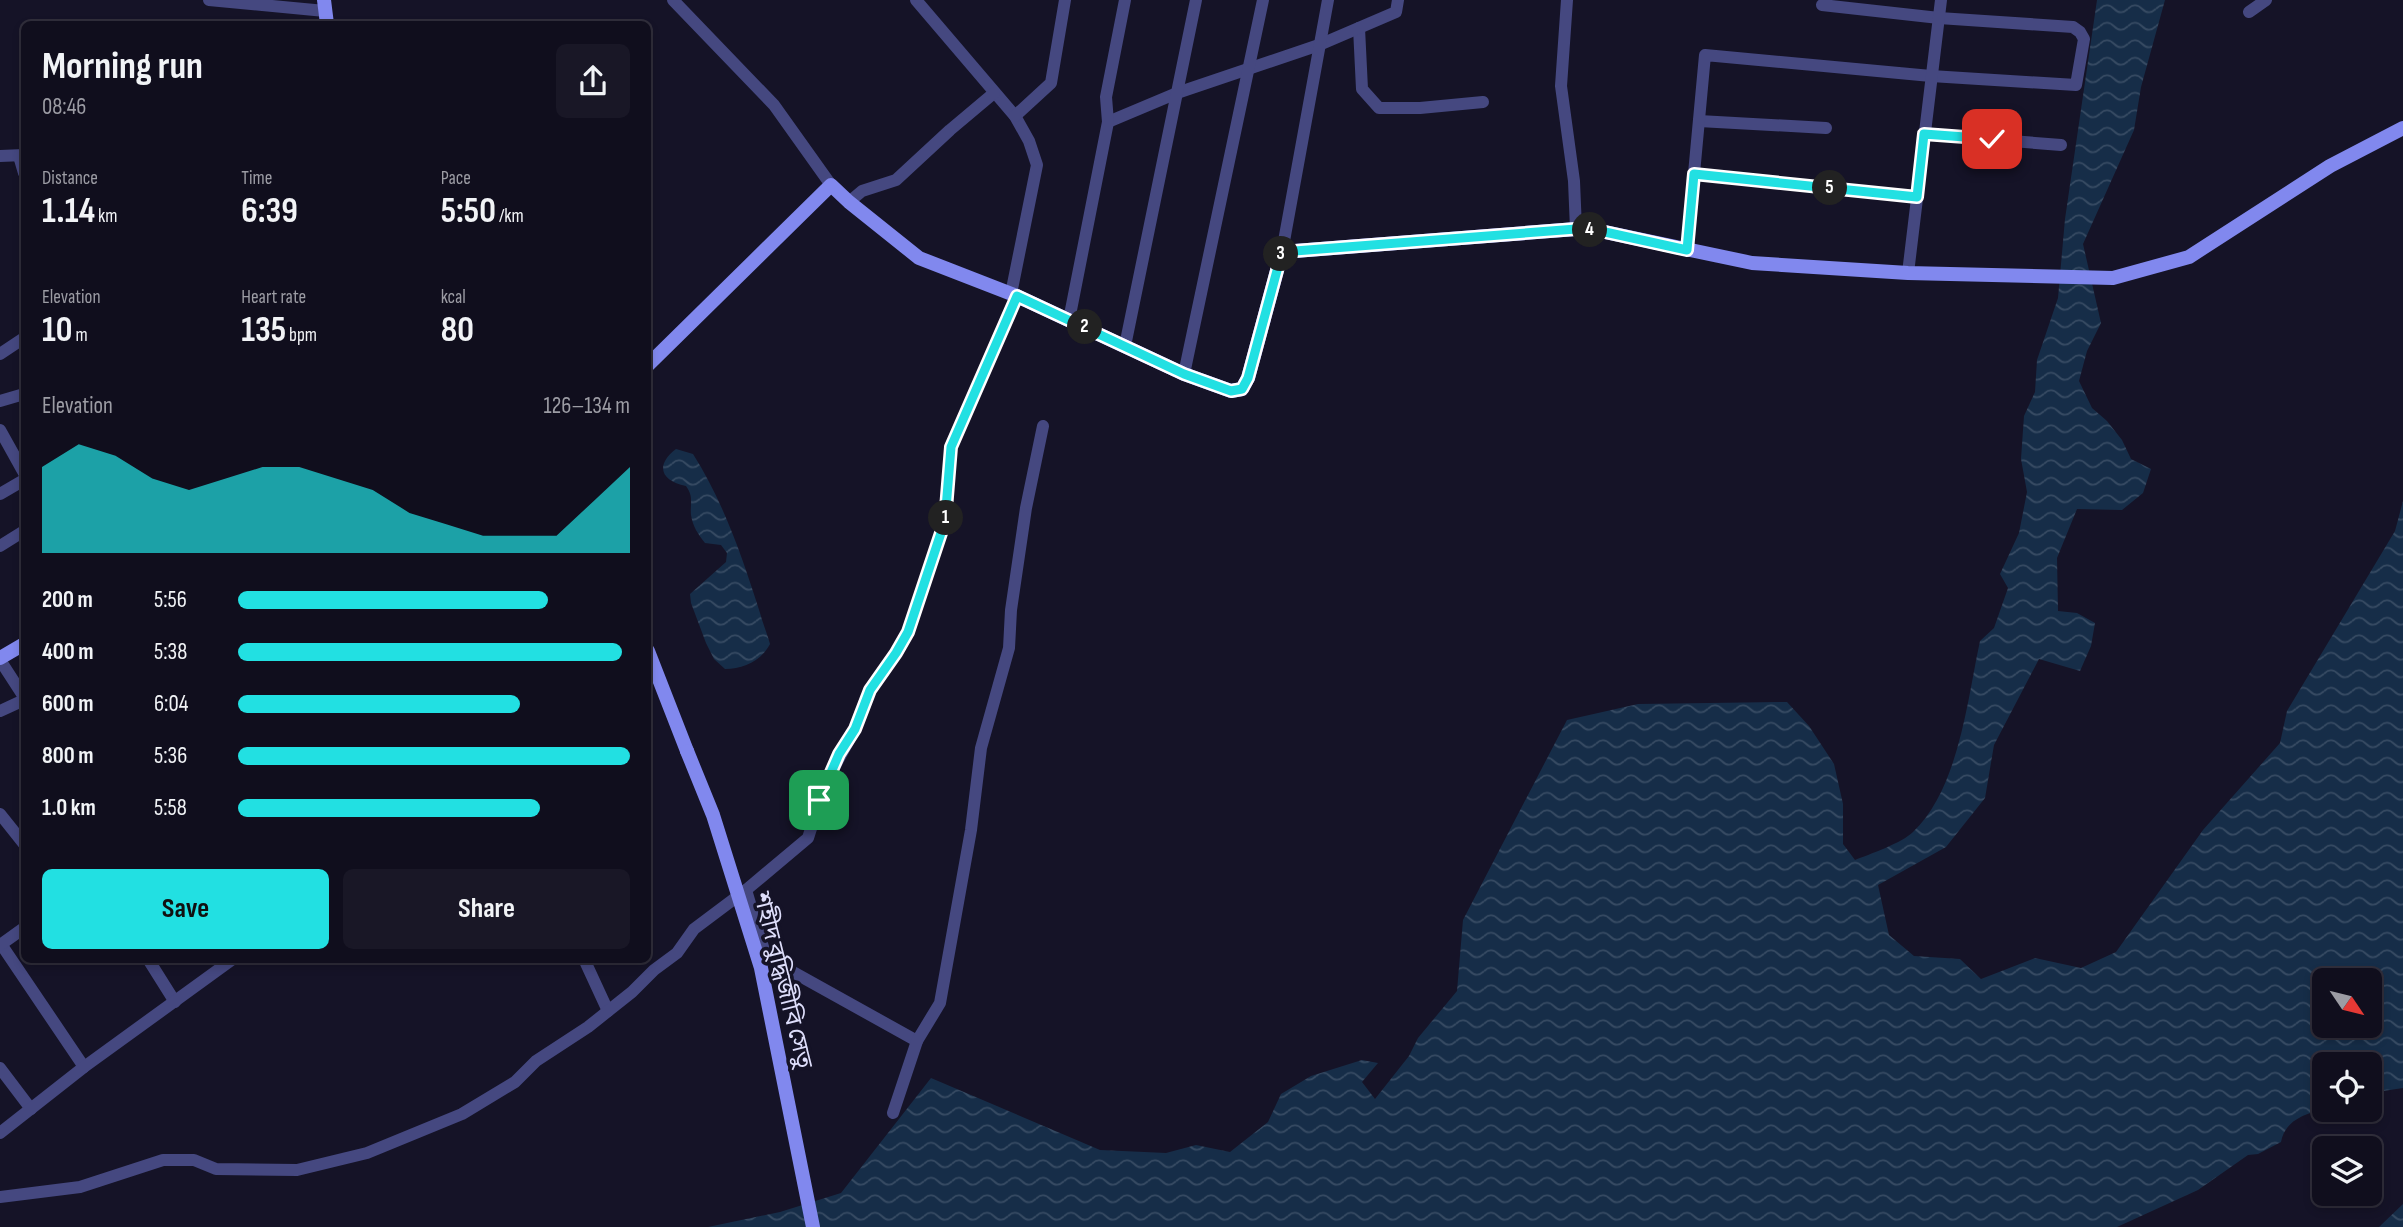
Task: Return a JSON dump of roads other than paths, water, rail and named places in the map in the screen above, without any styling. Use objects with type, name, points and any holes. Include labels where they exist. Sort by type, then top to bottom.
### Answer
[{"type":"street","points":[[209,0],[325,12]]},
{"type":"street","points":[[673,0],[774,105],[831,185],[919,258],[1014,295],[1184,374],[1231,391],[1242,389],[1248,378],[1282,252],[1328,0]]},
{"type":"street","points":[[0,1196],[80,1187],[163,1160],[194,1160],[216,1169],[297,1170],[367,1153],[462,1114],[514,1082],[536,1061],[632,992],[654,970],[677,953],[694,929],[808,838],[826,782],[855,729],[870,690],[908,632],[945,521],[951,447],[1014,295],[1037,165],[1029,141],[1015,116],[916,0]]},
{"type":"street","points":[[1015,116],[1051,83],[1065,0]]},
{"type":"street","points":[[1069,320],[1108,122],[1106,97],[1125,0]]},
{"type":"street","points":[[1125,346],[1196,0]]},
{"type":"street","points":[[1184,374],[1263,0]]},
{"type":"street","points":[[1108,122],[1177,93],[1319,45],[1395,12],[1398,0]]},
{"type":"street","points":[[1567,0],[1561,86],[1574,181],[1576,229]]},
{"type":"street","points":[[1908,273],[1941,0]]},
{"type":"street","points":[[2249,12],[2266,0]]},
{"type":"street","points":[[1687,250],[1706,55],[2076,85],[2081,69],[2084,39],[2073,27],[1939,18],[1822,5]]},
{"type":"street","points":[[1359,28],[1362,89],[1378,108],[1420,108],[1483,102]]},
{"type":"street","points":[[849,202],[862,191],[896,180],[994,93]]},
{"type":"street","points":[[1699,121],[1826,128]]},
{"type":"street","points":[[1282,252],[1576,229],[1605,232],[1752,263],[1908,273],[2113,278],[2189,257],[2330,166],[2403,128]]},
{"type":"street","points":[[1924,134],[2061,145]]},
{"type":"street","points":[[0,156],[21,155]]},
{"type":"street","points":[[1694,174],[1917,197]]},
{"type":"street","points":[[651,362],[831,185]]},
{"type":"street","points":[[0,354],[21,340]]},
{"type":"street","points":[[0,401],[21,395]]},
{"type":"street","points":[[894,1113],[917,1041],[940,1003],[971,830],[981,748],[1009,648],[1011,610],[1026,508],[1043,426]]},
{"type":"street","points":[[0,430],[21,468]]},
{"type":"street","points":[[0,494],[21,482]]},
{"type":"street","points":[[0,546],[21,533]]},
{"type":"street","points":[[21,646],[0,659],[21,693]]},
{"type":"street","name":"শহীদ বুদ্ধিজীবি সেতু","points":[[651,659],[713,815],[761,968],[813,1227]]},
{"type":"street","points":[[0,711],[21,700]]},
{"type":"street","points":[[0,814],[21,840]]},
{"type":"street","points":[[746,890],[766,957],[917,1041]]},
{"type":"street","points":[[21,930],[0,944],[84,1067]]},
{"type":"street","points":[[151,963],[175,1002]]},
{"type":"street","points":[[0,1133],[84,1067],[228,963]]},
{"type":"street","points":[[586,963],[608,1011]]},
{"type":"street","points":[[0,1068],[31,1109]]},
{"type":"water","points":[[2097,0],[2165,0],[2141,87],[2134,130],[2083,244],[2101,323],[2087,351],[2079,381],[2092,408],[2122,440],[2131,459],[2151,469],[2143,493],[2122,510],[2077,509],[2057,558],[2058,611],[2077,613],[2095,623],[2091,646],[2080,671],[2039,659],[1994,745],[1985,798],[1946,847],[1878,885],[1889,935],[1914,956],[1960,959],[1981,979],[2035,958],[2081,968],[2116,952],[2203,830],[2280,743],[2287,711],[2395,531],[2403,501],[2403,1088],[2382,1091],[2382,1052],[2312,1052],[2312,1112],[2291,1123],[2281,1142],[2258,1154],[2248,1155],[2198,1190],[2117,1227],[708,1227],[780,1212],[841,1193],[931,1078],[1100,1150],[1166,1153],[1196,1145],[1230,1152],[1268,1122],[1281,1094],[1311,1076],[1362,1060],[1378,1063],[1362,1082],[1375,1099],[1409,1056],[1418,1038],[1457,991],[1463,920],[1567,720],[1638,704],[1787,702],[1809,726],[1834,764],[1843,804],[1843,844],[1855,860],[1908,836],[1929,814],[1951,768],[1980,641],[1994,628],[2008,588],[2000,574],[2019,533],[2027,492],[2021,459],[2024,416],[2035,392],[2037,360],[2058,298],[2065,219]]},
{"type":"water","points":[[676,449],[693,454],[714,492],[740,552],[769,640],[770,644],[762,655],[745,666],[725,669],[714,659],[691,603],[690,594],[726,562],[727,553],[721,545],[705,543],[693,523],[691,497],[686,486],[666,477],[663,467],[665,461]]},
{"type":"water","points":[[2403,1204],[2403,1227],[2379,1227]]}]
